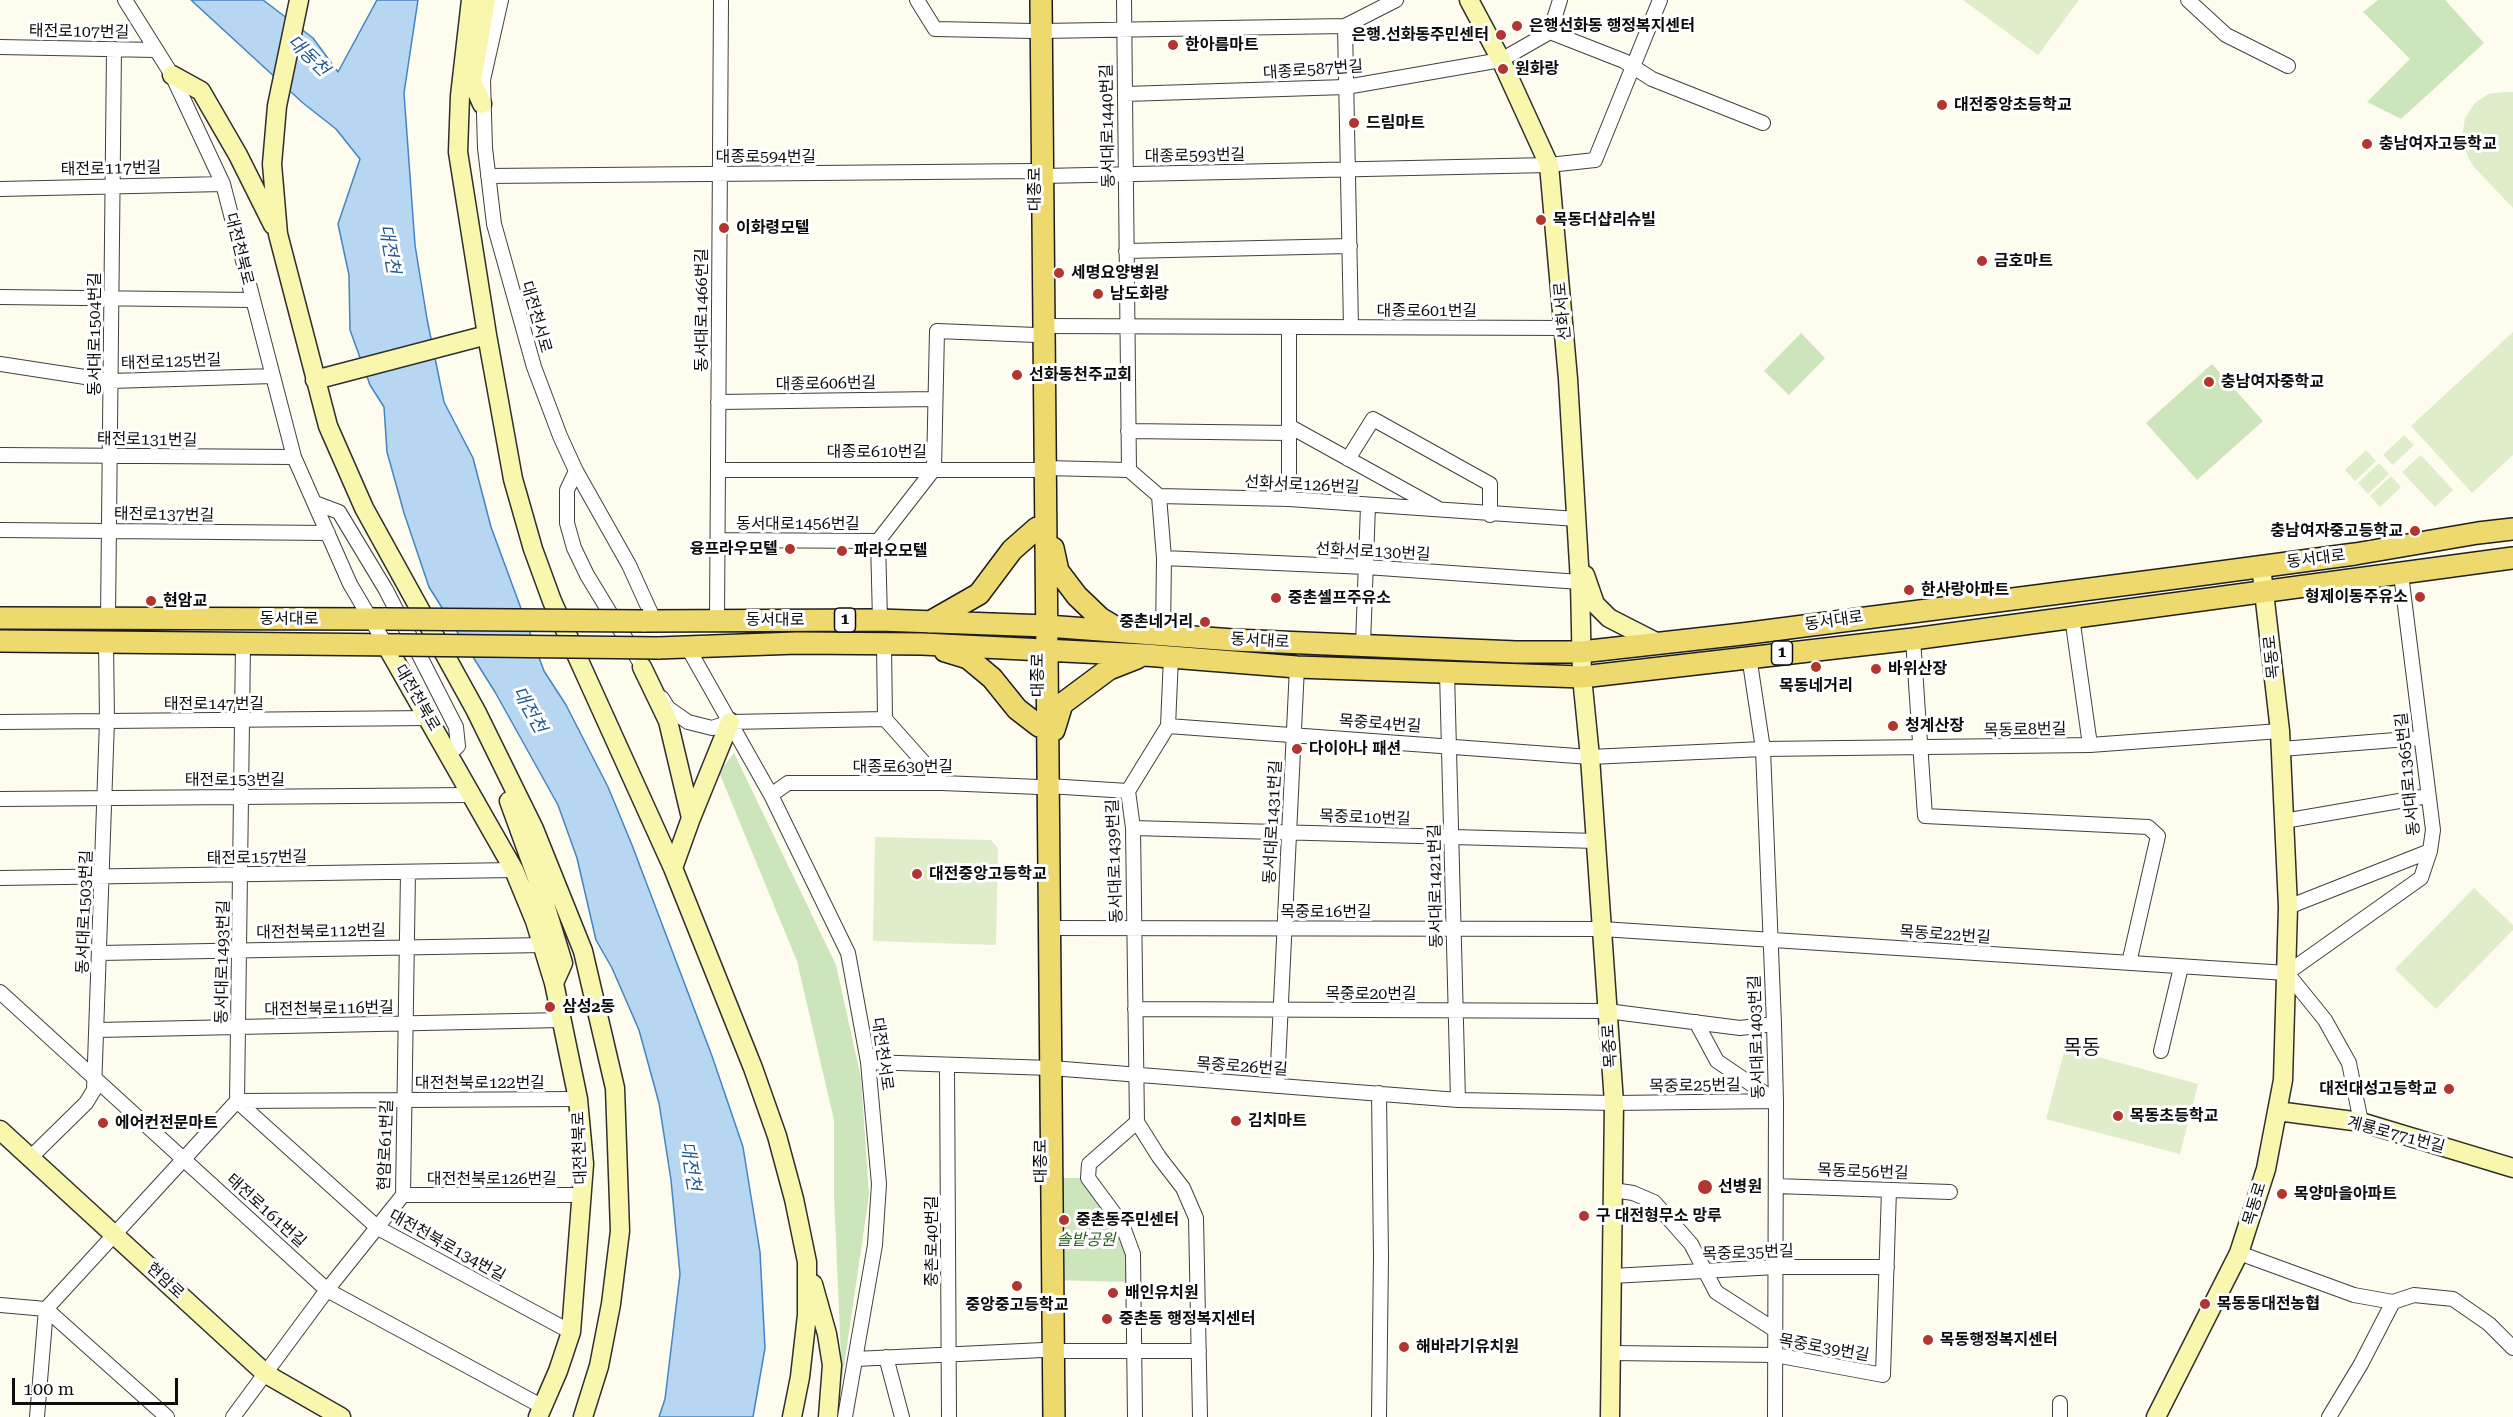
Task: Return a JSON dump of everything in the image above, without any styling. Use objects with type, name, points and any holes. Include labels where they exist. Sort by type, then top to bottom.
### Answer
[{"type":"main road","points":[[299,0],[277,106],[272,164],[278,234],[328,426],[364,508],[477,711],[534,829],[582,951],[615,1088],[620,1231],[611,1304],[599,1366],[583,1417]]},
{"type":"main road","points":[[471,0],[460,96],[458,152],[513,479],[532,549],[552,601],[673,868],[753,1068],[777,1136],[827,1334],[832,1365],[828,1417]]},
{"type":"main road","points":[[482,104],[472,81],[486,0]]},
{"type":"main road","name":"대종로","points":[[1034,0],[1038,31]]},
{"type":"main road","name":"대종로","points":[[1041,0],[1038,31],[1042,626],[1039,726],[1049,928],[1046,1068]]},
{"type":"main road","name":"선화서로","points":[[1469,0],[1501,60],[1549,165],[1564,328],[1577,519],[1582,677]]},
{"type":"main road","points":[[172,75],[201,91],[238,155],[278,234]]},
{"type":"main road","points":[[315,380],[487,335]]},
{"type":"main road","points":[[930,622],[979,594],[1012,550],[1041,523],[1058,571],[1077,597],[1100,618],[1125,633]]},
{"type":"main road","name":"동서대로","points":[[0,618],[880,620],[1042,626],[1125,633],[1516,652],[1581,652],[2355,554],[2513,529]]},
{"type":"main road","points":[[1578,550],[1595,604],[1612,621],[1658,643]]},
{"type":"main road","name":"동서대로","points":[[0,641],[658,648],[797,644],[922,644],[1145,655],[1297,667],[1582,677],[1749,656],[1913,639],[2513,558]]},
{"type":"main road","name":"목동로","points":[[2156,1417],[2240,1253],[2266,1169],[2283,1080],[2288,907],[2280,740],[2262,566]]},
{"type":"main road","points":[[922,644],[968,658],[992,678],[1017,709],[1039,726]]},
{"type":"main road","name":"대전천북로","points":[[392,645],[470,795],[514,870],[543,945],[554,983],[578,1099],[584,1164],[571,1332],[541,1412]]},
{"type":"main road","name":"대종로","points":[[1042,649],[1048,751],[1043,786],[1048,1351],[1043,1417]]},
{"type":"main road","points":[[1048,751],[1062,705],[1109,669],[1145,655]]},
{"type":"main road","points":[[642,667],[668,721],[691,818]]},
{"type":"main road","name":"목중로","points":[[1582,677],[1590,757],[1614,1103],[1610,1417]]},
{"type":"main road","points":[[477,711],[538,881],[563,963],[554,983]]},
{"type":"main road","points":[[673,868],[730,722]]},
{"type":"main road","name":"계룡로771번길","points":[[2277,1111],[2361,1122],[2513,1168]]},
{"type":"main road","name":"현암로","points":[[0,1130],[266,1374],[341,1417]]},
{"type":"main road","points":[[792,1417],[800,1377],[807,1315],[807,1262]]},
{"type":"main road","name":"대종로","points":[[1048,1351],[1054,1417]]},
{"type":"street","name":"대전천북로","points":[[125,0],[172,75],[223,184],[294,457],[350,584],[378,619],[392,645]]},
{"type":"street","name":"대전천서로","points":[[501,0],[488,49],[482,104],[494,224],[534,367],[576,471],[628,565],[649,620]]},
{"type":"street","name":"동서대로1466번길","points":[[717,620],[721,0]]},
{"type":"street","points":[[917,0],[935,29],[1038,31],[1345,26],[1396,0]]},
{"type":"street","name":"동서대로1440번길","points":[[1124,0],[1129,470]]},
{"type":"street","points":[[1560,0],[1550,32],[1624,61],[1652,80],[1763,123]]},
{"type":"street","points":[[1549,165],[1595,160],[1660,0]]},
{"type":"street","points":[[2188,0],[2226,35],[2288,66]]},
{"type":"street","points":[[1345,26],[1351,327]]},
{"type":"street","name":"대종로587번길","points":[[1125,94],[1347,87],[1501,60],[1550,32]]},
{"type":"street","name":"태전로107번길","points":[[0,47],[156,50]]},
{"type":"street","name":"동서대로1504번길","points":[[108,618],[114,49]]},
{"type":"street","name":"대종로593번길","points":[[1039,173],[1348,171],[1549,165]]},
{"type":"street","name":"대종로594번길","points":[[488,176],[1039,173]]},
{"type":"street","name":"태전로117번길","points":[[0,189],[223,184]]},
{"type":"street","points":[[1126,251],[1350,246]]},
{"type":"street","points":[[0,297],[252,300]]},
{"type":"street","name":"대종로601번길","points":[[935,399],[937,331],[1127,327],[1564,328]]},
{"type":"street","points":[[1289,327],[1289,499]]},
{"type":"street","name":"태전로125번길","points":[[0,364],[111,381],[273,376]]},
{"type":"street","points":[[934,469],[935,399]]},
{"type":"street","name":"대종로606번길","points":[[718,402],[935,399]]},
{"type":"street","points":[[1348,459],[1373,419],[1490,484],[1490,515]]},
{"type":"street","points":[[1128,431],[1289,430]]},
{"type":"street","name":"선화서로126번길","points":[[1289,430],[1443,511]]},
{"type":"street","name":"태전로131번길","points":[[0,455],[294,457]]},
{"type":"street","name":"동서대로1456번길","points":[[880,620],[878,541],[934,469]]},
{"type":"street","name":"대종로610번길","points":[[718,470],[1129,470]]},
{"type":"street","points":[[1129,470],[1159,496],[1164,558],[1163,635]]},
{"type":"street","points":[[576,471],[567,490],[567,523],[574,548],[587,575],[668,708],[688,722],[712,728],[730,722],[885,719]]},
{"type":"street","name":"선화서로126번길","points":[[1159,496],[1289,499],[1490,515],[1577,519]]},
{"type":"street","points":[[315,503],[339,512],[386,590],[456,727],[458,746],[449,754]]},
{"type":"street","points":[[1363,645],[1368,505]]},
{"type":"street","name":"태전로137번길","points":[[0,530],[328,533]]},
{"type":"street","name":"동서대로1456번길","points":[[718,540],[878,541]]},
{"type":"street","name":"선화서로130번길","points":[[1164,558],[1366,567],[1580,582]]},
{"type":"street","name":"동서대로1365번길","points":[[2287,973],[2421,878],[2430,851],[2433,830],[2401,574]]},
{"type":"street","points":[[2072,617],[2090,745]]},
{"type":"street","points":[[1913,639],[1925,816],[2148,827],[2158,836],[2129,963]]},
{"type":"street","name":"동서대로1503번길","points":[[31,1157],[86,1103],[94,1090],[96,1079],[107,721],[106,642]]},
{"type":"street","name":"동서대로1493번길","points":[[237,1101],[243,644]]},
{"type":"street","points":[[884,645],[885,719],[942,783]]},
{"type":"street","name":"대전천서로","points":[[688,648],[771,795],[848,953],[868,1062],[879,1184],[875,1245],[845,1417]]},
{"type":"street","name":"동서대로1403번길","points":[[1749,656],[1763,748],[1774,1024],[1776,1101],[1775,1417]]},
{"type":"street","name":"동서대로1439번길","points":[[1137,1122],[1133,828],[1128,790],[1168,726],[1171,657]]},
{"type":"street","name":"동서대로1431번길","points":[[1277,1086],[1297,667]]},
{"type":"street","name":"동서대로1421번길","points":[[1447,672],[1458,1100]]},
{"type":"street","name":"태전로147번길","points":[[0,722],[429,718]]},
{"type":"street","name":"목중로4번길","points":[[1168,726],[1590,757]]},
{"type":"street","points":[[2280,740],[2421,738]]},
{"type":"street","name":"목동로8번길","points":[[1590,757],[1763,748],[1921,748],[2280,740]]},
{"type":"street","name":"대종로630번길","points":[[771,795],[788,783],[942,783],[1043,786]]},
{"type":"street","points":[[1043,786],[1128,790]]},
{"type":"street","name":"태전로153번길","points":[[0,799],[470,795]]},
{"type":"street","points":[[2284,821],[2428,796]]},
{"type":"street","name":"목중로10번길","points":[[1133,828],[1596,841]]},
{"type":"street","points":[[2288,907],[2430,851]]},
{"type":"street","name":"태전로157번길","points":[[0,878],[514,870]]},
{"type":"street","name":"현암로61번길","points":[[233,1417],[327,1290],[403,1195],[408,872]]},
{"type":"street","name":"목중로16번길","points":[[1049,928],[1602,929]]},
{"type":"street","name":"목동로22번길","points":[[1602,929],[2287,973]]},
{"type":"street","name":"대전천북로112번길","points":[[100,953],[543,945]]},
{"type":"street","points":[[2161,1050],[2181,967]]},
{"type":"street","points":[[2287,973],[2325,1020],[2349,1063],[2361,1122]]},
{"type":"street","name":"태전로161번길","points":[[0,992],[327,1290],[541,1412]]},
{"type":"street","name":"목중로20번길","points":[[1135,1009],[1607,1011],[1740,1028],[1774,1024]]},
{"type":"street","name":"대전천북로116번길","points":[[98,1030],[562,1020]]},
{"type":"street","points":[[1696,1022],[1717,1061],[1776,1101]]},
{"type":"street","name":"목중로26번길","points":[[868,1062],[1046,1068],[1458,1100],[1614,1103]]},
{"type":"street","name":"중촌로40번길","points":[[947,1065],[950,1417]]},
{"type":"street","points":[[1378,1093],[1381,1257],[1379,1417]]},
{"type":"street","name":"대전천북로122번길","points":[[237,1101],[578,1099]]},
{"type":"street","points":[[37,1417],[46,1309],[237,1101]]},
{"type":"street","name":"대전천북로134번길","points":[[237,1101],[378,1228],[571,1332]]},
{"type":"street","name":"목중로25번길","points":[[1614,1103],[1776,1101]]},
{"type":"street","points":[[1135,1417],[1133,1254],[1122,1224],[1088,1178],[1089,1164],[1137,1122],[1159,1157],[1183,1188],[1196,1218],[1200,1417]]},
{"type":"street","name":"목동로56번길","points":[[1776,1186],[1950,1192]]},
{"type":"street","points":[[1613,1190],[1633,1193],[1654,1202],[1691,1244],[1716,1292],[1775,1330]]},
{"type":"street","name":"목중로39번길","points":[[1611,1353],[1775,1355],[1883,1375],[1889,1190]]},
{"type":"street","name":"대전천북로126번길","points":[[403,1195],[581,1195]]},
{"type":"street","points":[[2240,1253],[2354,1295],[2393,1302],[2414,1296],[2453,1299],[2489,1324],[2513,1348]]},
{"type":"street","name":"목중로35번길","points":[[1612,1276],[1776,1267],[1887,1267]]},
{"type":"street","points":[[2328,1417],[2361,1364],[2393,1302]]},
{"type":"street","points":[[0,1305],[46,1309],[167,1417]]},
{"type":"street","points":[[855,1359],[1048,1351],[1198,1351]]},
{"type":"street","points":[[886,1357],[902,1417]]},
{"type":"green space","points":[[1963,0],[2079,0],[2038,55]]},
{"type":"green space","points":[[2378,0],[2445,0],[2484,43],[2401,119],[2367,102],[2410,59],[2363,12]]},
{"type":"green space","points":[[2513,92],[2513,208],[2473,166],[2462,137],[2465,118],[2475,103],[2488,94]]},
{"type":"green space","points":[[2513,332],[2513,455],[2472,493],[2411,426]]},
{"type":"green space","points":[[1801,333],[1825,358],[1789,395],[1764,371]]},
{"type":"green space","points":[[2212,364],[2263,421],[2197,480],[2146,423]]},
{"type":"green space","points":[[2404,435],[2414,445],[2393,465],[2383,455]]},
{"type":"green space","points":[[2366,450],[2376,461],[2355,481],[2345,470]]},
{"type":"green space","points":[[2421,455],[2453,490],[2435,507],[2402,472]]},
{"type":"green space","points":[[2379,463],[2389,474],[2368,494],[2358,483]]},
{"type":"green space","points":[[2391,476],[2401,487],[2380,507],[2370,496]]},
{"type":"green space","points":[[734,753],[836,965],[861,1078],[869,1195],[842,1380],[834,1195],[834,1120],[797,961],[719,772]]},
{"type":"green space","points":[[875,837],[991,840],[998,848],[996,945],[873,941]]},
{"type":"green space","points":[[2474,888],[2513,925],[2513,930],[2436,1009],[2395,969]]},
{"type":"green space","points":[[2065,1048],[2198,1084],[2180,1154],[2046,1119]]},
{"type":"green space","name":"솔밭공원","points":[[1046,1178],[1088,1178],[1122,1224],[1133,1282],[1047,1280]]},
{"type":"water","points":[[191,0],[263,0],[313,38],[338,72],[377,0],[418,0],[404,93],[415,245],[444,402],[473,458],[491,527],[544,671],[566,705],[608,787],[632,845],[712,1056],[743,1147],[760,1252],[765,1348],[753,1417],[659,1417],[665,1399],[680,1274],[671,1180],[659,1103],[639,1030],[612,968],[596,940],[577,858],[558,805],[495,692],[429,587],[404,513],[387,452],[384,407],[370,385],[350,330],[349,275],[338,224],[360,159],[336,129],[303,103]]},
{"type":"place","name":"은행선화동 행정복지센터","points":[[1517,26]]},
{"type":"place","name":"은행.선화동주민센터","points":[[1501,35]]},
{"type":"place","name":"한아름마트","points":[[1173,45]]},
{"type":"place","name":"원화랑","points":[[1503,69]]},
{"type":"place","name":"대전중앙초등학교","points":[[1942,105]]},
{"type":"place","name":"드림마트","points":[[1354,123]]},
{"type":"place","name":"충남여자고등학교","points":[[2367,144]]},
{"type":"place","name":"목동더샵리슈빌","points":[[1541,220]]},
{"type":"place","name":"이화령모텔","points":[[724,228]]},
{"type":"place","name":"금호마트","points":[[1982,261]]},
{"type":"place","name":"세명요양병원","points":[[1059,273]]},
{"type":"place","name":"남도화랑","points":[[1098,294]]},
{"type":"place","name":"선화동천주교회","points":[[1017,375]]},
{"type":"place","name":"충남여자중학교","points":[[2209,382]]},
{"type":"place","name":"충남여자중고등학교","points":[[2415,531]]},
{"type":"place","name":"융프라우모텔","points":[[790,549]]},
{"type":"place","name":"파라오모텔","points":[[842,551]]},
{"type":"place","name":"한사랑아파트","points":[[1909,590]]},
{"type":"place","name":"형제이동주유소","points":[[2420,597]]},
{"type":"place","name":"중촌셀프주유소","points":[[1276,598]]},
{"type":"place","name":"현암교","points":[[151,601]]},
{"type":"place","name":"중촌네거리","points":[[1205,622]]},
{"type":"place","name":"목동네거리","points":[[1816,667]]},
{"type":"place","name":"바위산장","points":[[1876,669]]},
{"type":"place","name":"청계산장","points":[[1893,726]]},
{"type":"place","name":"다이아나 패션","points":[[1297,749]]},
{"type":"place","name":"대전중앙고등학교","points":[[917,874]]},
{"type":"place","name":"삼성2동","points":[[550,1007]]},
{"type":"place","name":"대전대성고등학교","points":[[2449,1089]]},
{"type":"place","name":"목동초등학교","points":[[2118,1116]]},
{"type":"place","name":"김치마트","points":[[1236,1121]]},
{"type":"place","name":"에어컨전문마트","points":[[103,1123]]},
{"type":"place","name":"선병원","points":[[1705,1187]]},
{"type":"place","name":"목양마을아파트","points":[[2282,1194]]},
{"type":"place","name":"구 대전형무소 망루","points":[[1584,1216]]},
{"type":"place","name":"중촌동주민센터","points":[[1064,1220]]},
{"type":"place","name":"중앙중고등학교","points":[[1017,1286]]},
{"type":"place","name":"배인유치원","points":[[1113,1293]]},
{"type":"place","name":"목동동대전농협","points":[[2205,1304]]},
{"type":"place","name":"중촌동 행정복지센터","points":[[1107,1319]]},
{"type":"place","name":"목동행정복지센터","points":[[1928,1340]]},
{"type":"place","name":"해바라기유치원","points":[[1404,1347]]},
{"type":"district","name":"목동","points":[[2082,1048]]},
{"type":"water label","name":"대동천","points":[[308,56]]},
{"type":"water label","name":"대전천","points":[[389,249]]},
{"type":"water label","name":"대전천","points":[[529,710]]},
{"type":"water label","name":"대전천","points":[[690,1166]]}]
